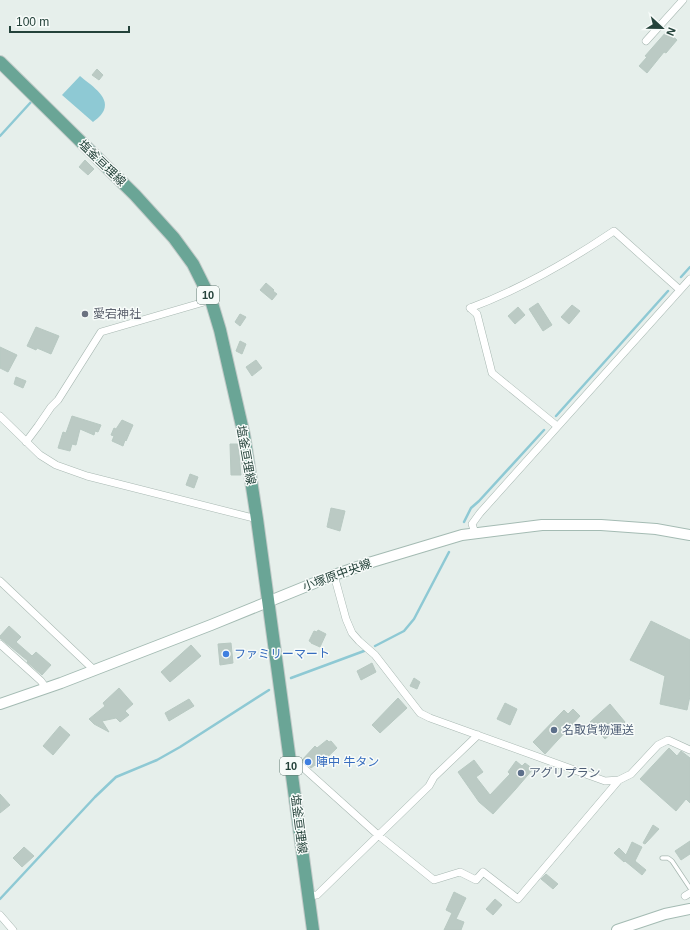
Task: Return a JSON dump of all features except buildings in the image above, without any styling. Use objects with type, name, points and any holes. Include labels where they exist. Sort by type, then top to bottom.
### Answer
[{"type":"main road","name":"塩釜亘理線","points":[[0,62],[135,195],[174,238],[193,264],[211,300],[220,330],[244,435],[257,519],[313,930]]},
{"type":"street","points":[[646,41],[683,0]]},
{"type":"street","points":[[557,426],[492,373],[477,314],[470,308],[495,299],[558,267],[614,231],[680,290]]},
{"type":"street","points":[[475,533],[472,524],[480,513],[690,278]]},
{"type":"street","points":[[26,442],[51,407],[58,400],[101,332],[211,300]]},
{"type":"street","points":[[0,416],[40,455],[56,465],[87,476],[257,519]]},
{"type":"street","name":"小塚原中央線","points":[[0,704],[46,688],[334,576],[442,540],[475,533],[542,525],[601,525],[656,529],[690,535]]},
{"type":"street","points":[[334,576],[346,619],[352,633],[375,655],[420,713],[430,718],[605,781],[620,780]]},
{"type":"street","points":[[0,581],[94,669]]},
{"type":"street","points":[[0,644],[41,681],[46,688]]},
{"type":"street","points":[[308,896],[317,895],[429,786],[434,777],[478,735]]},
{"type":"street","points":[[291,765],[299,764],[378,835],[434,880],[460,872],[476,880],[483,872],[518,899],[620,780],[631,774],[658,745],[668,740],[690,750]]},
{"type":"street","points":[[617,930],[664,914],[690,909]]},
{"type":"street","points":[[0,915],[13,930]]},
{"type":"lane","points":[[662,858],[668,858],[672,861],[690,888]]},
{"type":"water","points":[[80,76],[98,91],[104,100],[105,105],[103,112],[93,122],[62,95]]},
{"type":"waterway","points":[[0,136],[31,102]]},
{"type":"waterway","points":[[681,277],[690,267]]},
{"type":"waterway","points":[[556,416],[668,291]]},
{"type":"waterway","points":[[464,522],[471,508],[544,430]]},
{"type":"waterway","points":[[375,646],[404,631],[414,619],[449,552]]},
{"type":"waterway","points":[[291,678],[364,651]]},
{"type":"waterway","points":[[0,899],[95,797],[116,777],[157,760],[180,747],[269,690]]},
{"type":"place","name":"愛宕神社","points":[[85,314]]},
{"type":"place","name":"ファミリーマート","points":[[226,654]]},
{"type":"place","name":"名取貨物運送","points":[[554,730]]},
{"type":"place","name":"陣中 牛タン","points":[[308,762]]},
{"type":"place","name":"アグリプラン","points":[[521,773]]}]
